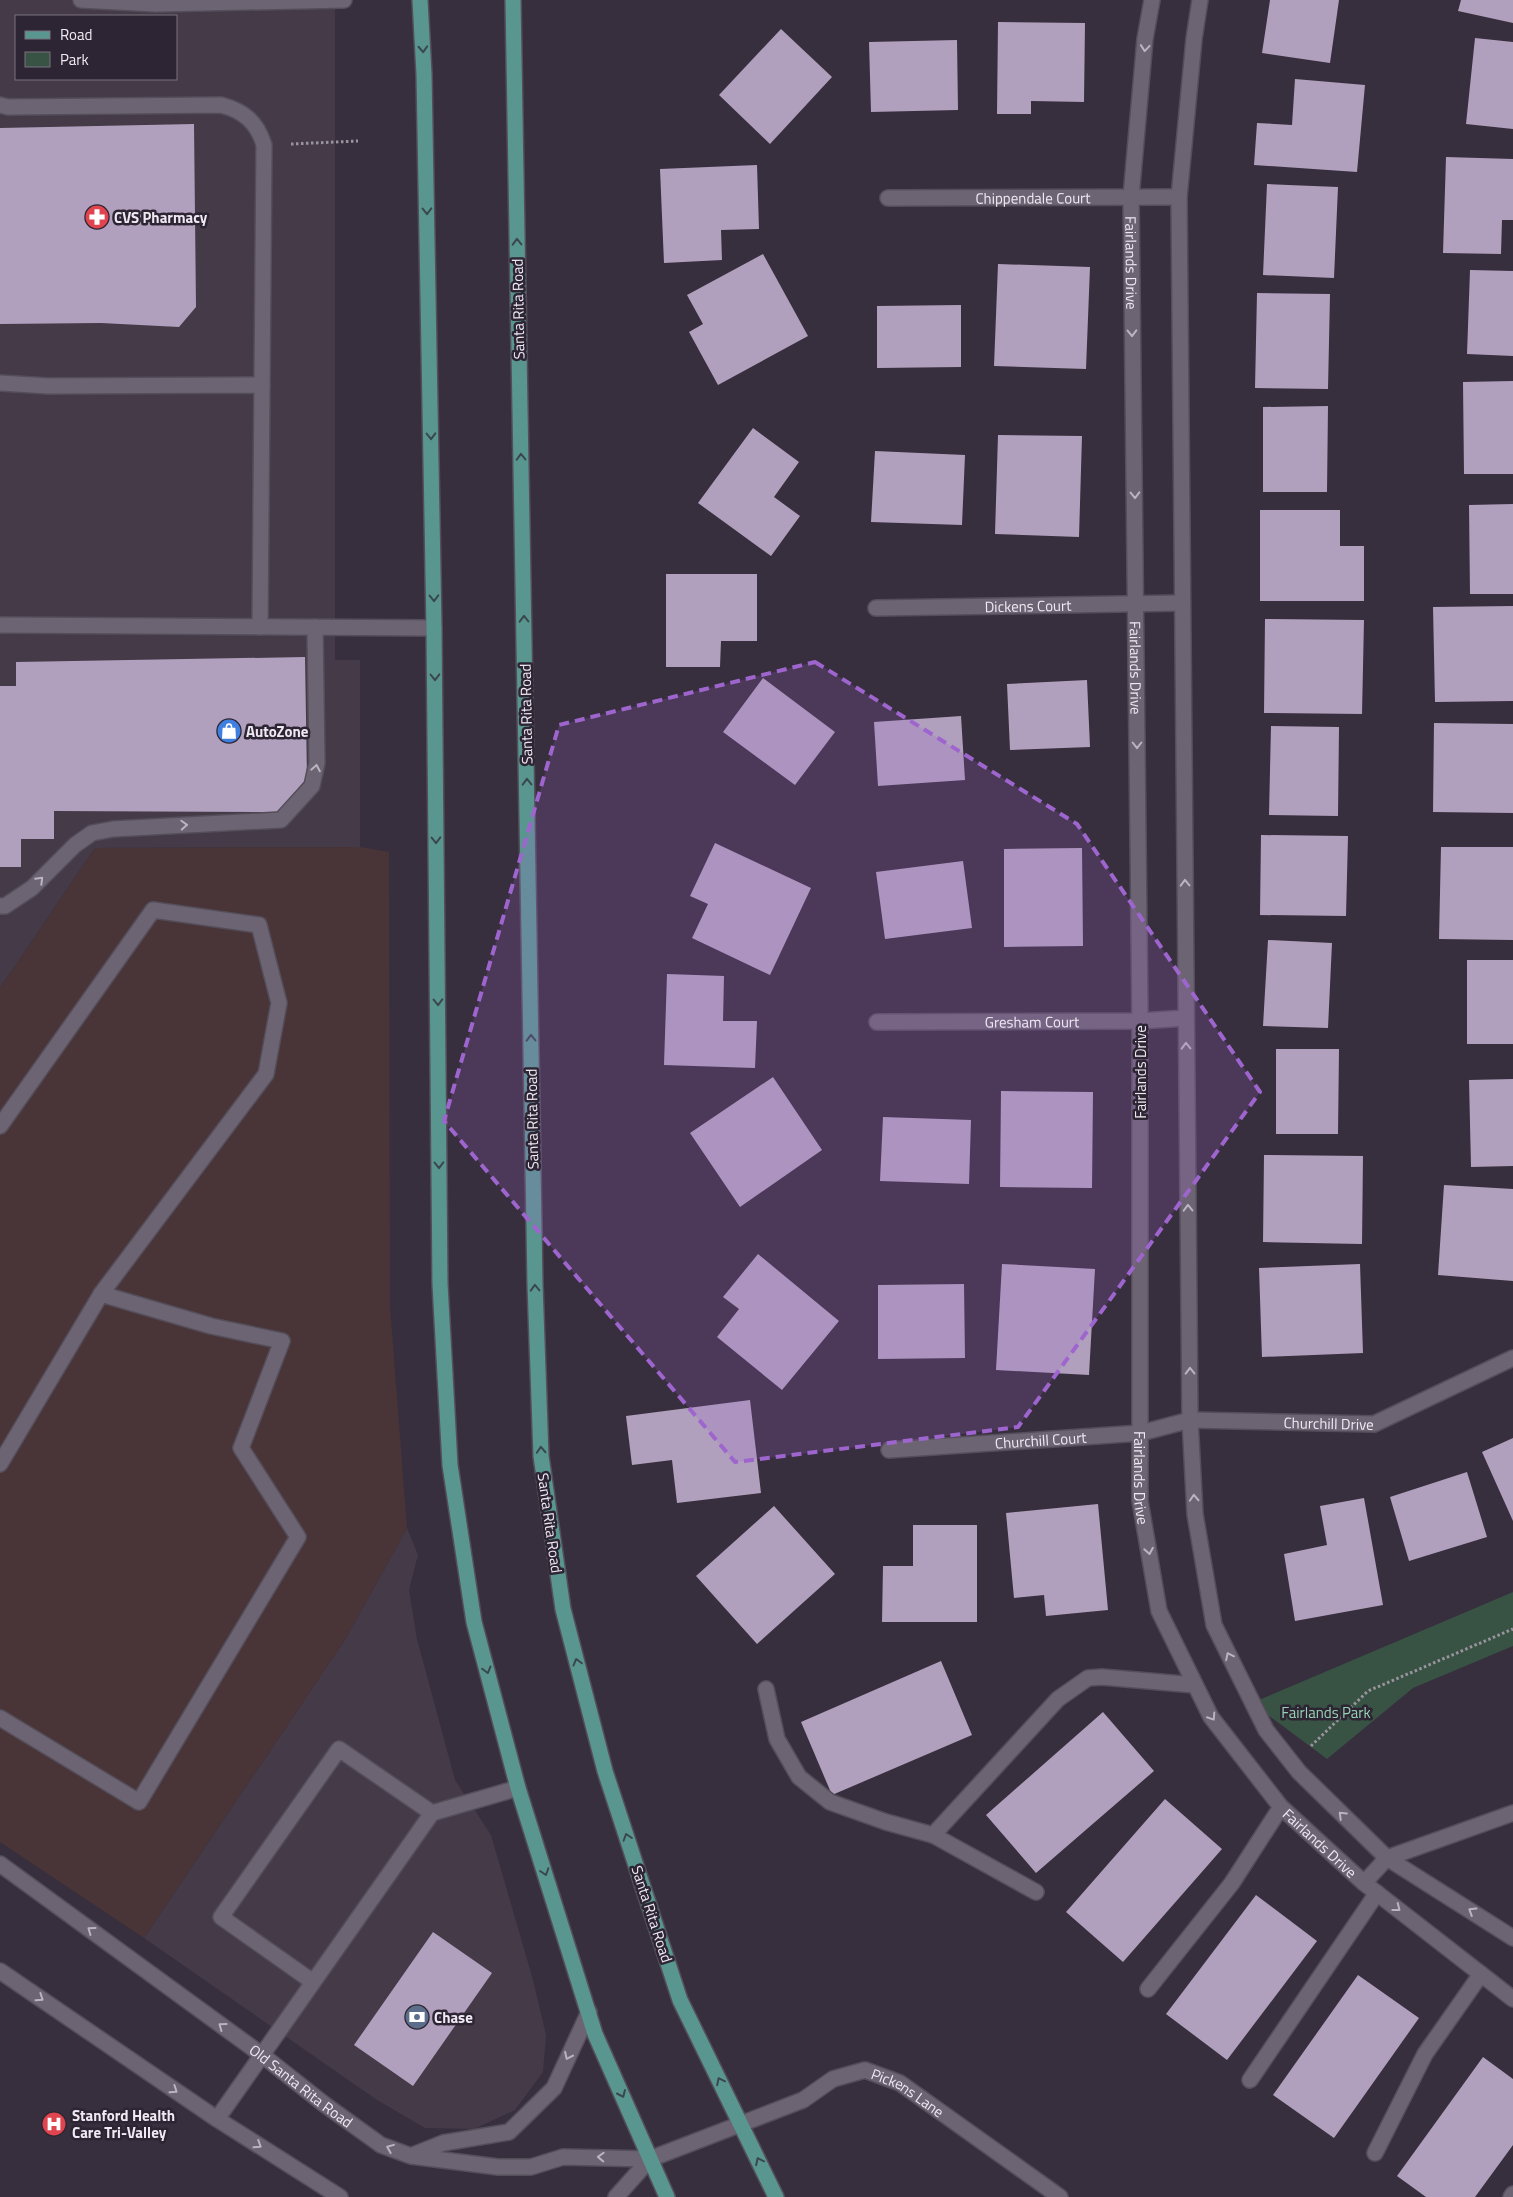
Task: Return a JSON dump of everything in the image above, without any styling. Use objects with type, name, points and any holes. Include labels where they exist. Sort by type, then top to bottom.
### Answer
[{"type":"main road","points":[[420,0],[424,74],[434,628],[440,1284],[450,1465],[474,1622],[518,1788],[595,2034],[667,2197]]},
{"type":"main road","name":"Santa Rita Road","points":[[513,0],[535,1284],[541,1456],[563,1609],[605,1771],[680,2000],[776,2197]]},
{"type":"street","points":[[81,0],[156,4],[344,0]]},
{"type":"street","name":"Fairlands Drive","points":[[1152,0],[1145,39],[1131,197],[1140,1021],[1140,1501],[1159,1612],[1211,1717],[1281,1807],[1377,1893],[1513,1999]]},
{"type":"street","points":[[1200,0],[1194,39],[1179,197],[1181,603],[1190,1420],[1195,1514],[1214,1624],[1266,1730],[1299,1772],[1387,1858],[1513,1938]]},
{"type":"street","points":[[0,105],[18,107],[221,105],[236,109],[250,118],[260,130],[264,145],[260,626]]},
{"type":"street","name":"Chippendale Court","points":[[888,198],[1179,197]]},
{"type":"street","points":[[0,383],[48,386],[262,385]]},
{"type":"street","name":"Dickens Court","points":[[876,608],[1136,602],[1181,603]]},
{"type":"street","points":[[0,625],[434,628]]},
{"type":"street","points":[[0,906],[5,906],[32,888],[75,845],[92,833],[113,829],[281,820],[312,786],[317,763],[315,627]]},
{"type":"street","points":[[0,1126],[153,910],[259,925],[279,1003],[266,1074],[102,1294],[0,1464]]},
{"type":"street","name":"Gresham Court","points":[[877,1022],[1140,1021],[1186,1018]]},
{"type":"street","points":[[0,1718],[139,1802],[298,1536],[241,1448],[282,1341],[211,1326],[102,1294]]},
{"type":"street","name":"Churchill Drive","points":[[1190,1420],[1374,1424],[1513,1358]]},
{"type":"street","name":"Churchill Court","points":[[890,1450],[1140,1433],[1190,1420]]},
{"type":"street","points":[[933,1835],[1058,1698],[1088,1678],[1102,1677],[1195,1685]]},
{"type":"street","points":[[766,1689],[777,1738],[800,1777],[830,1802],[886,1822],[933,1835],[1036,1892]]},
{"type":"street","points":[[313,1982],[221,1917],[334,1756],[340,1748],[432,1813]]},
{"type":"street","points":[[217,2119],[432,1813],[518,1788]]},
{"type":"street","points":[[1148,1989],[1232,1883],[1281,1807]]},
{"type":"street","points":[[1364,1882],[1387,1858],[1513,1813]]},
{"type":"street","name":"Old Santa Rita Road","points":[[0,1864],[262,2055],[324,2104],[381,2144],[411,2156],[498,2167],[531,2167],[563,2157],[650,2159],[741,2125]]},
{"type":"street","points":[[1250,2080],[1377,1893]]},
{"type":"street","points":[[0,1971],[217,2119],[340,2197]]},
{"type":"street","points":[[1375,2153],[1425,2054],[1481,1974]]},
{"type":"street","points":[[411,2156],[444,2143],[510,2132],[554,2088],[589,2012]]},
{"type":"street","name":"Pickens Lane","points":[[741,2125],[803,2100],[833,2079],[865,2070],[900,2084],[1060,2197]]},
{"type":"street","name":"Old Santa Rita Road","points":[[616,2197],[650,2159]]},
{"type":"path","points":[[264,145],[358,141]]},
{"type":"path","points":[[1299,1772],[1310,1747],[1368,1691],[1513,1629]]},
{"type":"highlighted area","points":[[815,662],[1077,824],[1260,1092],[1018,1427],[735,1462],[444,1121],[559,725]]},
{"type":"shaded area","points":[[0,0],[335,0],[335,660],[360,660],[360,847],[95,848],[0,988]]},
{"type":"shaded area","points":[[360,847],[389,852],[390,1306],[407,1528],[346,1638],[144,1938],[0,1842],[0,988],[95,848]]},
{"type":"shaded area","points":[[407,1528],[418,1555],[409,1590],[417,1639],[455,1780],[491,1835],[533,1980],[546,2035],[543,2072],[515,2110],[474,2129],[425,2128],[377,2100],[144,1938],[346,1638]]},
{"type":"green space","name":"Fairlands Park","points":[[1513,1592],[1513,1646],[1413,1688],[1327,1759],[1252,1703]]},
{"type":"building","points":[[1270,0],[1339,0],[1330,63],[1262,53]]},
{"type":"building","points":[[1461,0],[1513,0],[1513,23],[1458,11]]},
{"type":"building","points":[[998,22],[1085,23],[1084,102],[1031,101],[1031,114],[997,114]]},
{"type":"building","points":[[781,29],[832,77],[770,144],[719,95]]},
{"type":"building","points":[[1475,38],[1513,42],[1513,129],[1466,124]]},
{"type":"building","points":[[957,40],[958,110],[871,112],[869,42]]},
{"type":"building","points":[[1295,79],[1365,85],[1357,172],[1254,165],[1257,123],[1292,125]]},
{"type":"building","name":"CVS Pharmacy","points":[[194,124],[196,307],[179,327],[101,323],[0,324],[0,128]]},
{"type":"building","points":[[1446,157],[1513,159],[1513,220],[1502,220],[1501,254],[1443,253]]},
{"type":"building","points":[[757,165],[759,229],[721,230],[722,260],[664,263],[660,169]]},
{"type":"building","points":[[1267,184],[1338,187],[1334,278],[1263,275]]},
{"type":"building","points":[[763,254],[808,336],[718,385],[689,332],[703,324],[687,295]]},
{"type":"building","points":[[998,264],[1090,267],[1086,369],[994,366]]},
{"type":"building","points":[[1470,270],[1513,271],[1513,356],[1467,354]]},
{"type":"building","points":[[1257,293],[1330,294],[1328,389],[1255,388]]},
{"type":"building","points":[[961,305],[961,367],[877,368],[877,306]]},
{"type":"building","points":[[1513,381],[1513,474],[1464,474],[1463,382]]},
{"type":"building","points":[[1328,406],[1327,492],[1263,492],[1263,407]]},
{"type":"building","points":[[753,428],[799,462],[774,497],[800,516],[771,556],[698,503]]},
{"type":"building","points":[[998,435],[1082,436],[1079,537],[995,534]]},
{"type":"building","points":[[875,451],[965,455],[962,525],[871,522]]},
{"type":"building","points":[[1513,504],[1513,594],[1470,594],[1469,505]]},
{"type":"building","points":[[1260,510],[1340,510],[1340,546],[1364,546],[1364,601],[1260,601]]},
{"type":"building","points":[[666,574],[757,574],[757,641],[721,641],[720,667],[666,667]]},
{"type":"building","points":[[1513,606],[1513,701],[1435,702],[1433,607]]},
{"type":"building","points":[[1265,619],[1364,620],[1362,714],[1264,713]]},
{"type":"building","points":[[305,657],[307,778],[278,812],[54,811],[54,839],[21,839],[21,867],[0,867],[0,686],[16,686],[16,662]]},
{"type":"building","points":[[763,678],[835,732],[795,785],[723,732]]},
{"type":"building","points":[[1087,680],[1090,747],[1010,750],[1007,684]]},
{"type":"building","points":[[961,716],[965,780],[878,786],[874,722]]},
{"type":"building","points":[[1434,723],[1513,724],[1513,813],[1433,812]]},
{"type":"building","points":[[1271,726],[1339,727],[1338,816],[1269,815]]},
{"type":"building","points":[[1261,835],[1348,836],[1346,916],[1260,915]]},
{"type":"building","points":[[715,843],[811,888],[770,975],[692,938],[708,904],[690,896]]},
{"type":"building","points":[[1441,847],[1513,847],[1513,940],[1439,939]]},
{"type":"building","points":[[1082,848],[1083,946],[1004,947],[1004,849]]},
{"type":"building","points":[[963,861],[972,928],[885,939],[876,872]]},
{"type":"building","points":[[1268,940],[1332,943],[1328,1028],[1263,1026]]},
{"type":"building","points":[[1467,960],[1513,960],[1513,1044],[1467,1044]]},
{"type":"building","points":[[667,974],[724,976],[723,1021],[757,1021],[755,1068],[664,1065]]},
{"type":"building","points":[[1276,1049],[1339,1049],[1338,1134],[1276,1134]]},
{"type":"building","points":[[773,1077],[822,1150],[740,1207],[690,1133]]},
{"type":"building","points":[[1513,1079],[1513,1166],[1471,1167],[1469,1080]]},
{"type":"building","points":[[1001,1091],[1093,1092],[1092,1188],[1000,1187]]},
{"type":"building","points":[[883,1117],[971,1120],[969,1184],[880,1181]]},
{"type":"building","points":[[1264,1155],[1363,1156],[1362,1244],[1263,1242]]},
{"type":"building","points":[[1444,1185],[1513,1189],[1513,1281],[1438,1275]]},
{"type":"building","points":[[758,1254],[839,1321],[782,1390],[717,1337],[739,1309],[723,1297]]},
{"type":"building","points":[[1002,1264],[1095,1269],[1089,1375],[996,1370]]},
{"type":"building","points":[[1360,1264],[1363,1353],[1262,1357],[1259,1268]]},
{"type":"building","points":[[964,1284],[965,1358],[878,1359],[878,1285]]},
{"type":"building","points":[[750,1400],[761,1493],[677,1503],[672,1460],[632,1465],[626,1416]]},
{"type":"building","points":[[1513,1438],[1513,1521],[1482,1452]]},
{"type":"building","points":[[1467,1472],[1487,1537],[1409,1561],[1390,1497]]},
{"type":"building","points":[[1364,1498],[1383,1605],[1295,1621],[1284,1554],[1327,1545],[1320,1506]]},
{"type":"building","points":[[1098,1504],[1108,1610],[1046,1616],[1044,1595],[1014,1598],[1006,1513]]},
{"type":"building","points":[[774,1506],[835,1574],[757,1644],[696,1576]]},
{"type":"building","points":[[913,1525],[977,1525],[977,1622],[882,1622],[883,1566],[913,1566]]},
{"type":"building","points":[[941,1661],[972,1735],[832,1795],[801,1722]]},
{"type":"building","points":[[1103,1712],[1154,1771],[1036,1873],[986,1815]]},
{"type":"building","points":[[1165,1799],[1222,1849],[1123,1962],[1066,1912]]},
{"type":"building","points":[[1256,1895],[1317,1941],[1227,2060],[1166,2014]]},
{"type":"building","name":"Chase","points":[[433,1932],[492,1973],[413,2086],[354,2045]]},
{"type":"building","points":[[1358,1975],[1419,2018],[1334,2138],[1273,2095]]},
{"type":"building","points":[[1483,2057],[1513,2079],[1513,2145],[1475,2197],[1426,2197],[1397,2176]]},
{"type":"place","name":"CVS Pharmacy","points":[[97,217]]},
{"type":"place","name":"AutoZone","points":[[229,731]]},
{"type":"place","name":"Chase","points":[[417,2017]]},
{"type":"place","name":"Stanford Health Care Tri-Valley","points":[[54,2124]]}]
